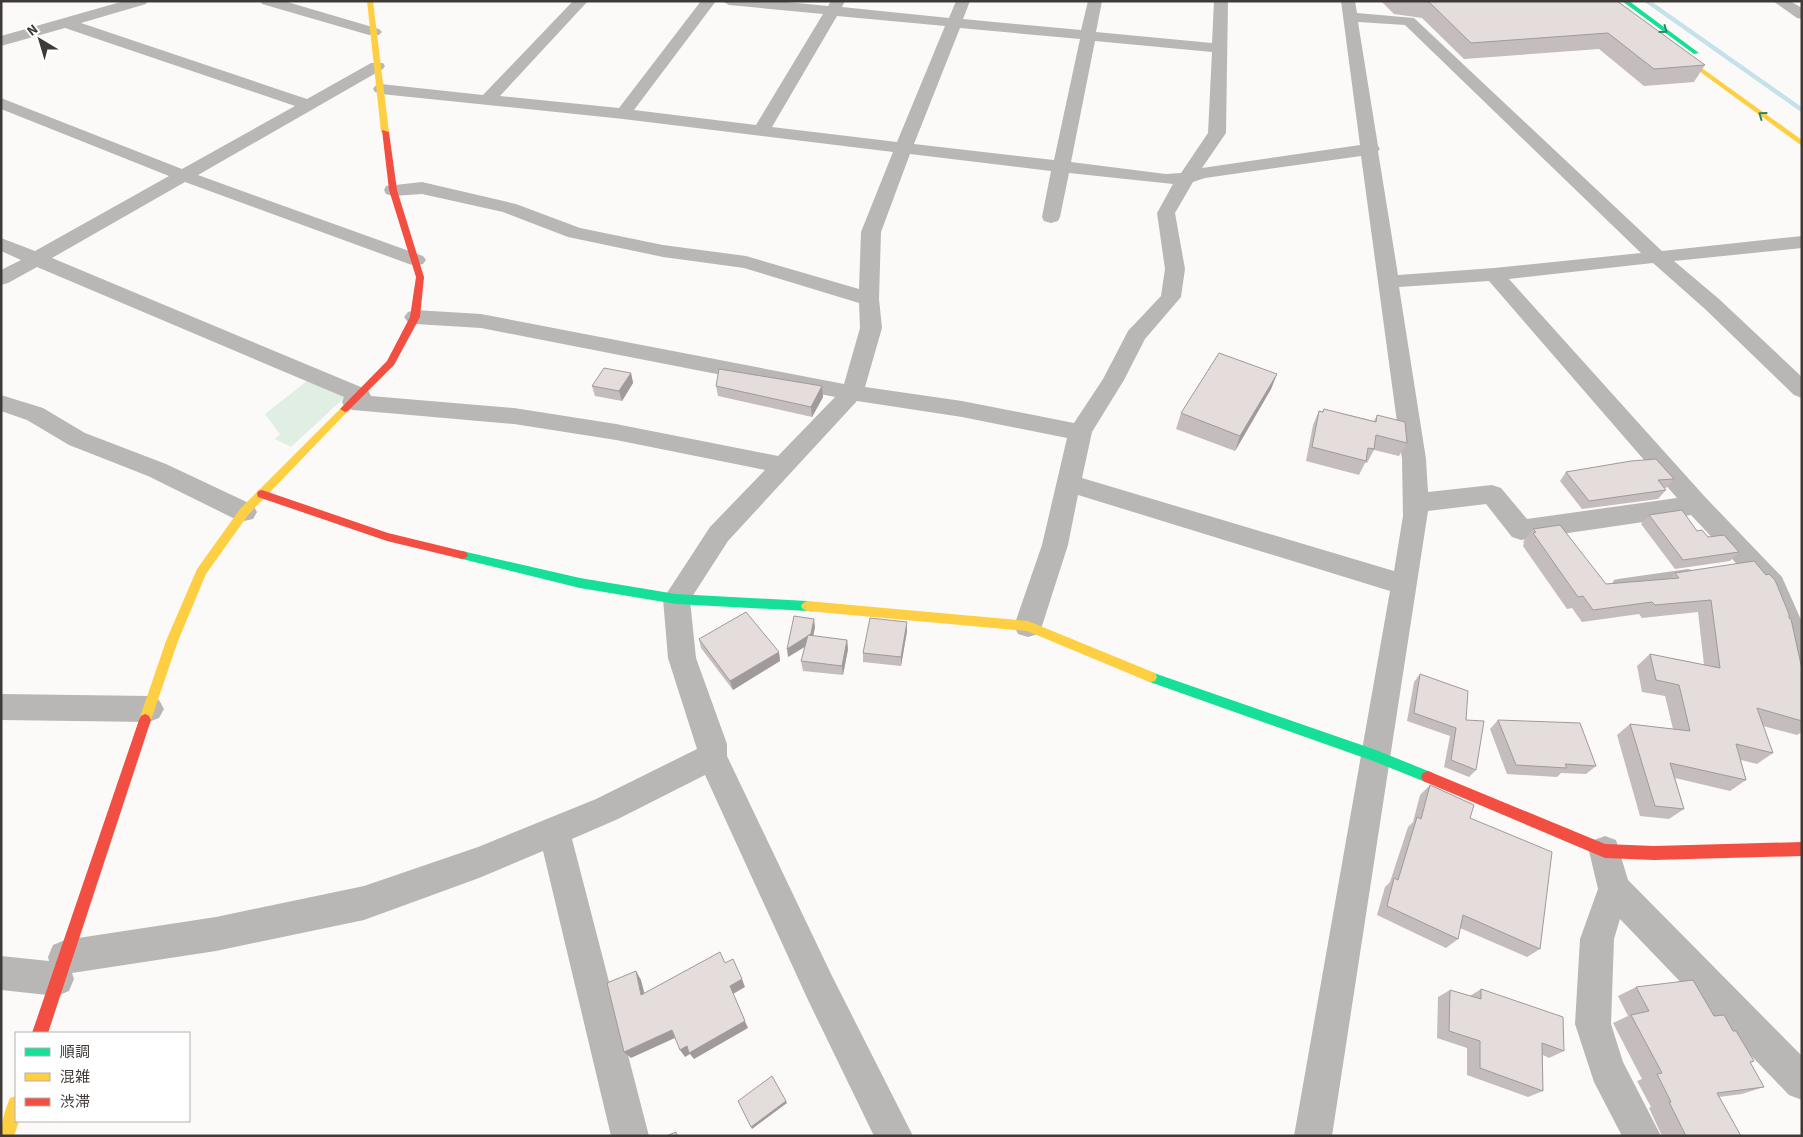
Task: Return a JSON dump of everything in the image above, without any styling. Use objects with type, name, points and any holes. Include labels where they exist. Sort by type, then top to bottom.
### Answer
[{"type":"street","points":[[1,41],[66,23],[100,8],[141,1]]},
{"type":"street","points":[[267,1],[374,32]]},
{"type":"street","points":[[40,1032],[172,641],[201,572],[244,512],[391,363],[415,317],[420,277],[393,190],[393,180],[384,134],[381,89],[370,1]]},
{"type":"street","points":[[487,100],[581,1]]},
{"type":"street","points":[[623,114],[709,1]]},
{"type":"street","points":[[729,1],[835,6],[954,24],[1220,48]]},
{"type":"street","points":[[894,1136],[820,988],[712,756],[712,744],[682,658],[676,599],[719,534],[852,392],[872,328],[869,299],[870,232],[963,1]]},
{"type":"street","points":[[1051,217],[1095,1]]},
{"type":"street","points":[[1028,626],[1055,545],[1080,432],[1113,380],[1136,336],[1171,298],[1175,269],[1166,213],[1186,178],[1217,133],[1221,1]]},
{"type":"street","points":[[1780,1],[1802,15]]},
{"type":"street","points":[[1620,4],[1729,76]]},
{"type":"street","points":[[1620,4],[1802,144]]},
{"type":"street","points":[[761,131],[835,6]]},
{"type":"street","points":[[1313,1136],[1416,516],[1414,459],[1350,9],[1409,21],[1657,257],[1712,304],[1802,390]]},
{"type":"street","points":[[66,23],[309,105]]},
{"type":"street","points":[[1,279],[377,66]]},
{"type":"street","points":[[381,89],[623,114],[1166,179],[1186,178],[1371,149]]},
{"type":"street","points":[[1,103],[184,176],[416,260]]},
{"type":"street","points":[[393,190],[422,188],[509,208],[574,233],[663,251],[746,262],[869,299]]},
{"type":"street","points":[[1389,282],[1494,274],[1802,242]]},
{"type":"street","points":[[1,244],[357,398],[514,416],[616,432],[781,466]]},
{"type":"street","points":[[1494,274],[1697,505],[1744,566],[1773,585],[1800,651],[1802,666]]},
{"type":"street","points":[[415,317],[481,321],[852,392],[1080,432]]},
{"type":"street","points":[[1,403],[35,414],[78,440],[157,470],[244,512]]},
{"type":"street","points":[[1069,483],[1405,585]]},
{"type":"street","points":[[262,494],[387,537],[580,583],[676,599],[799,605],[1028,626],[1167,684],[1376,756],[1605,850],[1654,853],[1802,849]]},
{"type":"street","points":[[1415,503],[1492,494],[1521,530],[1697,505]]},
{"type":"street","points":[[1,707],[149,709]]},
{"type":"street","points":[[1,973],[61,968],[364,903],[479,862],[607,809],[712,756]]},
{"type":"street","points":[[554,831],[630,1136]]},
{"type":"street","points":[[1605,850],[1614,889],[1802,1082]]},
{"type":"street","points":[[1614,889],[1597,939],[1593,1024],[1607,1069],[1642,1136]]},
{"type":"street","points":[[6,1136],[15,1107]]},
{"type":"lane","points":[[1618,584],[1705,572]]},
{"type":"shaded area","points":[[307,381],[345,397],[291,447],[275,439],[280,434],[265,414]]},
{"type":"building","points":[[1422,1],[1617,1],[1705,65],[1654,69],[1608,33],[1471,43],[1429,2]]},
{"type":"building","points":[[1219,353],[1277,374],[1240,436],[1181,413]]},
{"type":"building","points":[[604,368],[631,373],[619,391],[592,386]]},
{"type":"building","points":[[719,369],[822,386],[811,407],[716,386]]},
{"type":"building","points":[[1324,409],[1376,422],[1377,415],[1405,422],[1407,443],[1376,435],[1374,449],[1368,448],[1366,461],[1312,447],[1319,411],[1323,412]]},
{"type":"building","points":[[1656,459],[1674,479],[1658,480],[1666,490],[1589,501],[1566,472],[1631,461]]},
{"type":"building","points":[[1682,510],[1697,531],[1702,530],[1708,537],[1724,535],[1739,552],[1683,560],[1649,515]]},
{"type":"building","points":[[1560,525],[1606,584],[1679,578],[1675,573],[1754,561],[1766,575],[1769,574],[1775,580],[1791,619],[1802,669],[1802,721],[1757,708],[1773,753],[1736,744],[1746,780],[1670,763],[1684,809],[1655,806],[1630,724],[1690,731],[1679,685],[1656,680],[1650,654],[1720,668],[1711,600],[1655,605],[1652,602],[1593,610],[1583,596],[1578,597],[1533,533],[1536,532],[1533,529]]},
{"type":"building","points":[[746,612],[779,652],[730,681],[699,639]]},
{"type":"building","points":[[794,616],[814,619],[811,634],[787,649]]},
{"type":"building","points":[[870,618],[907,622],[901,657],[863,653]]},
{"type":"building","points":[[808,635],[847,640],[842,666],[801,661]]},
{"type":"building","points":[[1420,674],[1468,691],[1466,720],[1484,721],[1476,770],[1451,760],[1456,728],[1414,713]]},
{"type":"building","points":[[1498,720],[1580,723],[1596,766],[1565,764],[1567,768],[1516,765]]},
{"type":"building","points":[[1430,785],[1474,805],[1470,818],[1552,852],[1540,949],[1463,915],[1458,939],[1387,906],[1394,878],[1398,880],[1417,817],[1421,819]]},
{"type":"building","points":[[720,952],[725,963],[733,959],[742,979],[730,986],[745,1021],[689,1053],[687,1046],[680,1050],[672,1030],[624,1052],[607,983],[636,971],[641,995]]},
{"type":"building","points":[[1693,980],[1714,1016],[1724,1015],[1733,1031],[1736,1031],[1754,1061],[1750,1062],[1764,1087],[1717,1093],[1741,1136],[1686,1136],[1657,1074],[1662,1073],[1631,1015],[1649,1011],[1636,987]]},
{"type":"building","points":[[1481,989],[1563,1017],[1564,1051],[1542,1043],[1543,1091],[1480,1068],[1480,1041],[1449,1031],[1450,990],[1481,999]]},
{"type":"building","points":[[772,1076],[786,1101],[751,1127],[738,1101]]},
{"type":"building","points":[[676,1132],[677,1136],[666,1136]]},
{"type":"waterway","points":[[1647,1],[1802,110]]},
{"type":"traffic: fast","points":[[1625,1],[1696,53]]},
{"type":"traffic: fast","points":[[462,555],[580,583],[676,599],[807,606]]},
{"type":"traffic: fast","points":[[1151,677],[1376,756],[1428,777]]},
{"type":"traffic: slow","points":[[370,1],[385,132]]},
{"type":"traffic: slow","points":[[1672,49],[1802,144]]},
{"type":"traffic: slow","points":[[145,720],[172,641],[201,572],[244,512],[345,409]]},
{"type":"traffic: slow","points":[[807,606],[1028,626],[1151,677]]},
{"type":"traffic: slow","points":[[6,1136],[15,1107]]},
{"type":"traffic: jam","points":[[345,409],[391,363],[415,317],[420,277],[393,190],[385,132]]},
{"type":"traffic: jam","points":[[262,494],[387,537],[462,555]]},
{"type":"traffic: jam","points":[[40,1032],[145,720]]},
{"type":"traffic: jam","points":[[1428,777],[1605,851],[1654,853],[1802,849]]}]
